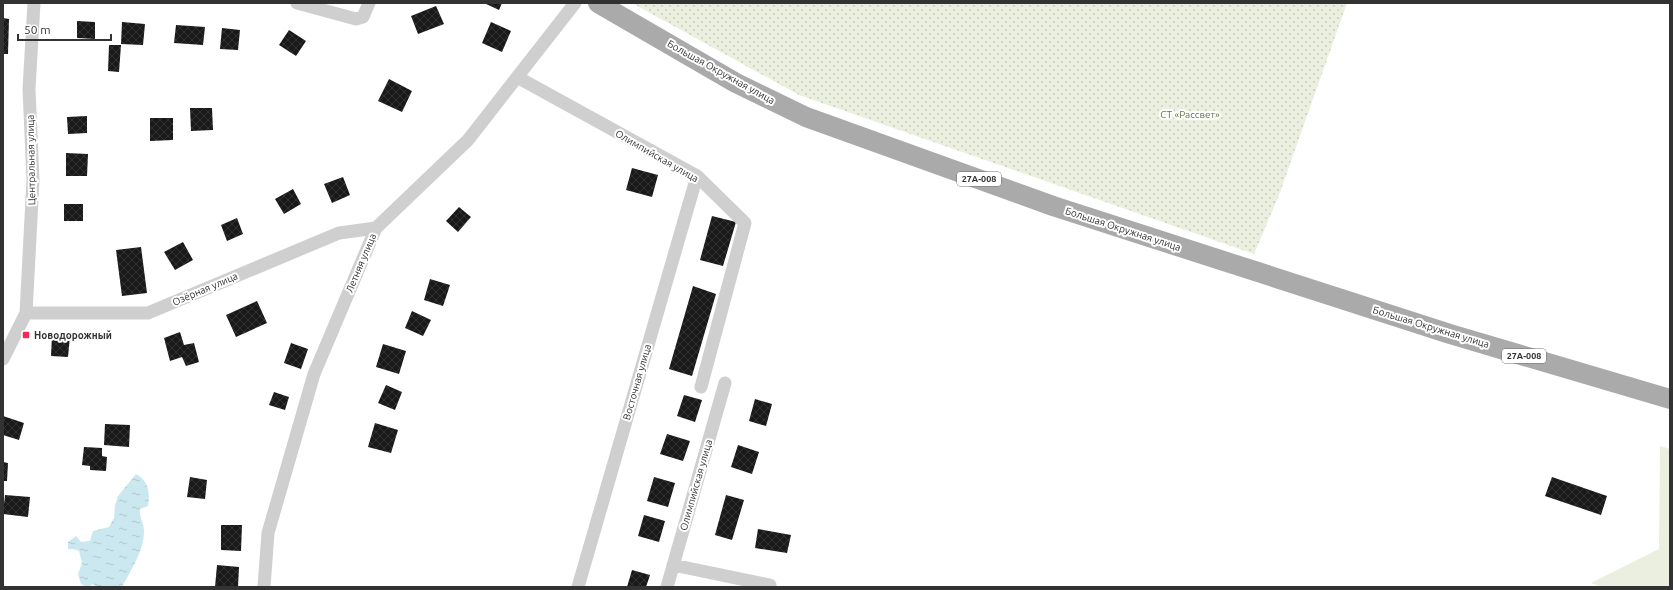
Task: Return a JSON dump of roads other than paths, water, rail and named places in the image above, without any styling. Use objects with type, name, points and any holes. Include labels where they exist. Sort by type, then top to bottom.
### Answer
[{"type":"main road","name":"Большая Окружная улица","points":[[598,3],[736,83],[814,119],[1060,209],[1450,334],[1670,398]]},
{"type":"street","name":"Центральная улица","points":[[3,359],[26,313],[33,180],[29,89],[34,3]]},
{"type":"street","points":[[297,3],[351,18],[360,19],[363,17],[368,3]]},
{"type":"street","name":"Летняя улица","points":[[264,587],[268,533],[314,374],[376,228],[468,140],[575,3]]},
{"type":"street","name":"Олимпийская улица","points":[[517,77],[697,176],[745,222],[701,387]]},
{"type":"street","name":"Восточная улица","points":[[578,587],[697,176]]},
{"type":"street","name":"Озёрная улица","points":[[26,313],[148,313],[339,233],[376,228]]},
{"type":"street","name":"Олимпийская улица","points":[[667,587],[725,383]]},
{"type":"street","points":[[673,566],[770,585]]},
{"type":"water","points":[[136,474],[144,480],[148,488],[149,496],[148,506],[140,509],[144,531],[142,546],[136,560],[122,587],[95,587],[94,584],[87,587],[81,584],[78,574],[82,563],[79,551],[68,549],[68,542],[76,536],[81,542],[90,541],[93,531],[109,527],[114,518],[115,505],[118,496]]},
{"type":"place","name":"Новодорожный","points":[[26,335]]},
{"type":"park label","name":"СТ «Рассвет»","points":[[1190,114]]}]
